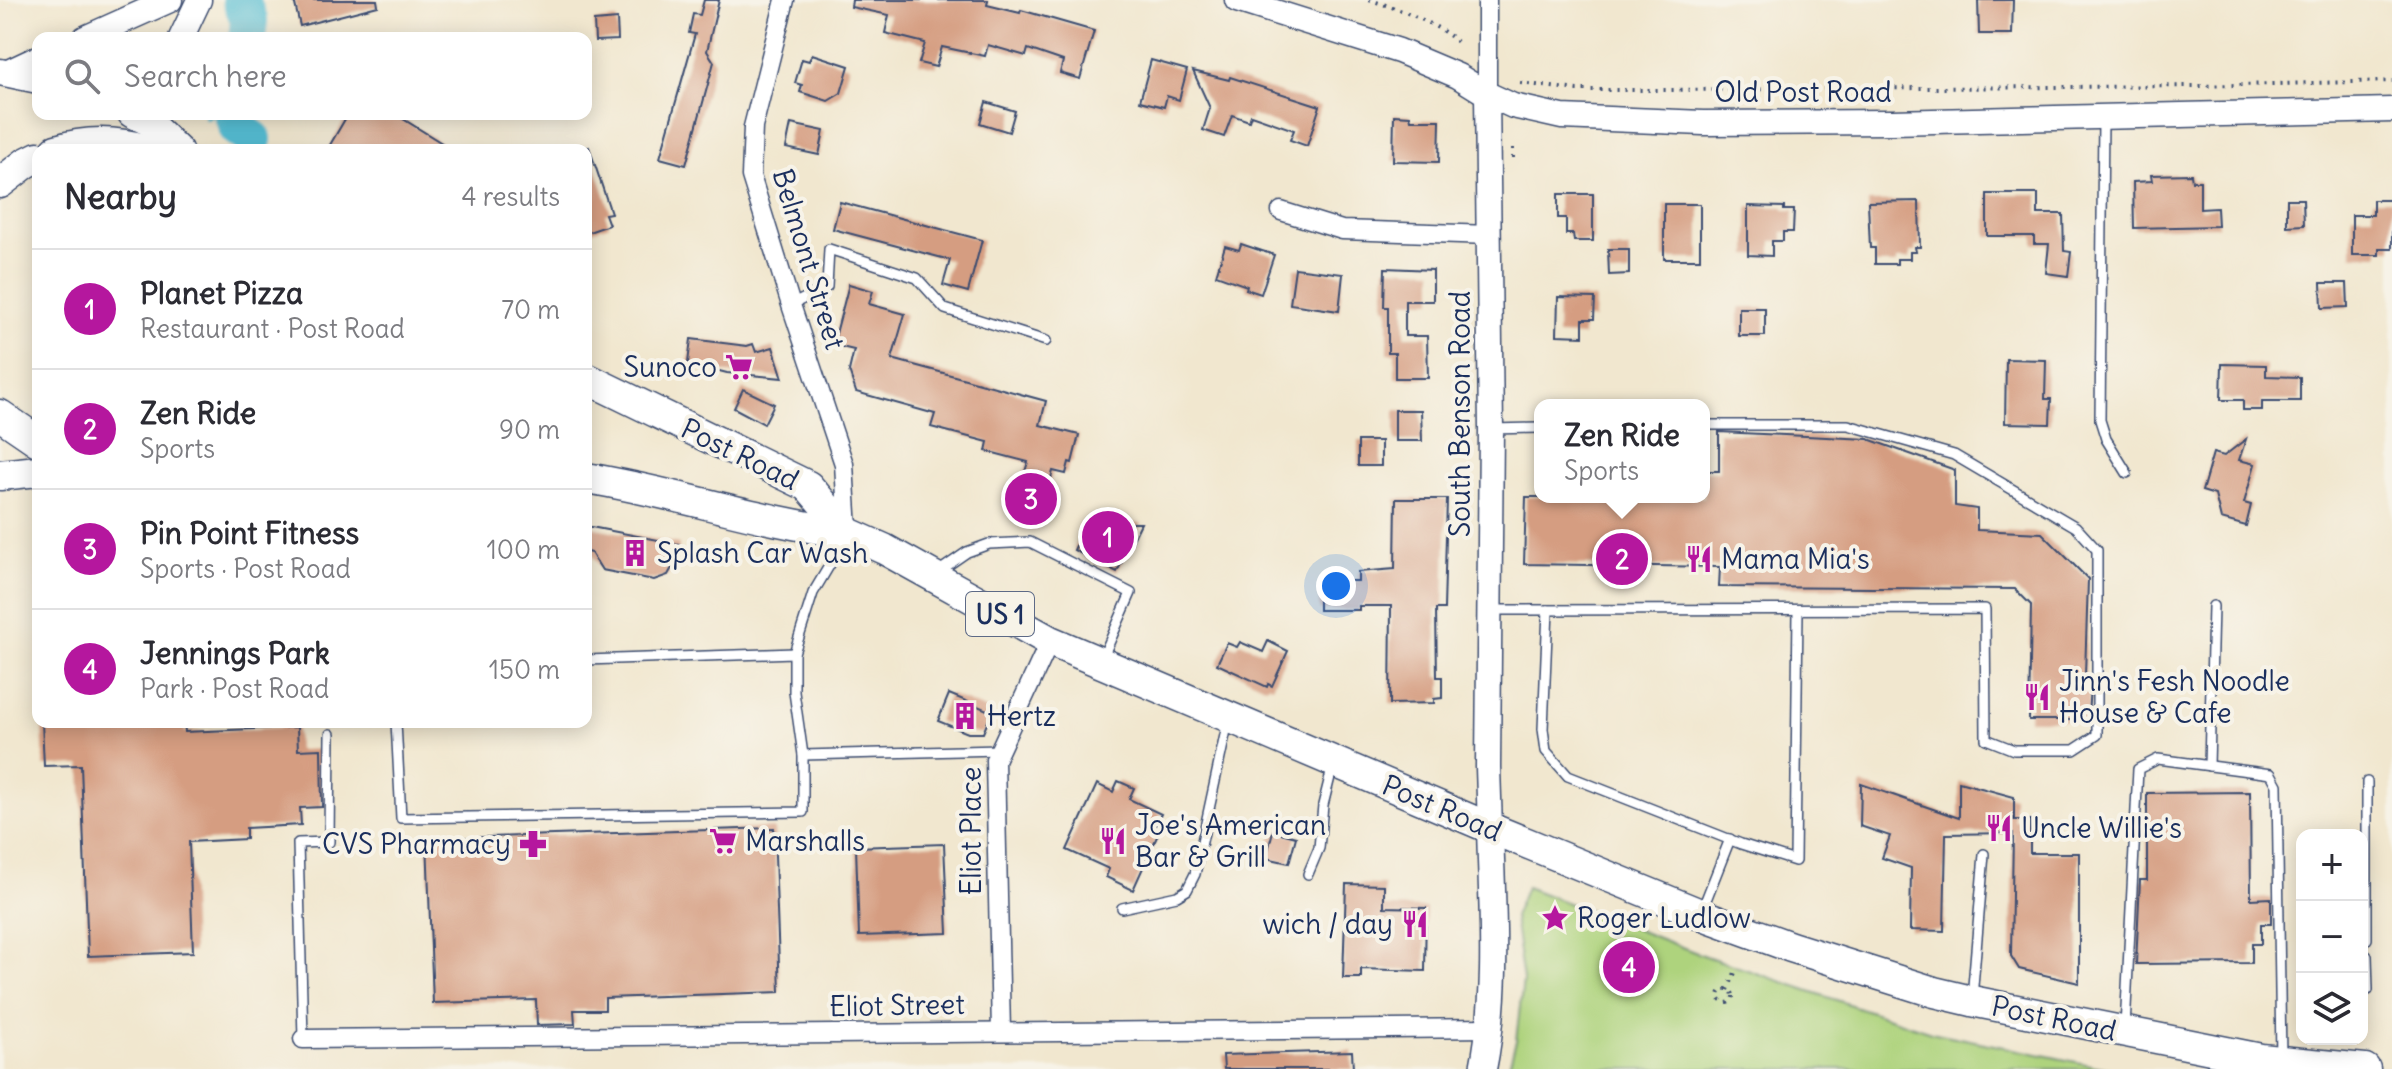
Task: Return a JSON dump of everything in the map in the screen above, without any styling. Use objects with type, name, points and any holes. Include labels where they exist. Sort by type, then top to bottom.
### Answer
[{"type":"main road","points":[[3,72],[32,79]]},
{"type":"main road","points":[[86,144],[123,143],[146,125],[171,144]]},
{"type":"main road","points":[[0,183],[32,161]]},
{"type":"main road","name":"Post Road","points":[[592,381],[808,486],[848,533],[1050,641],[1700,914],[1791,947],[1972,1001],[2281,1062],[2365,1069]]},
{"type":"main road","points":[[0,415],[32,437]]},
{"type":"main road","points":[[0,475],[32,472]]},
{"type":"main road","name":"US 1","points":[[592,479],[644,487],[799,527],[848,533]]},
{"type":"main road","points":[[1483,1069],[1491,1028],[1493,914],[1490,828]]},
{"type":"street","points":[[98,32],[170,0]]},
{"type":"street","points":[[184,32],[199,0]]},
{"type":"street","name":"Belmont Street","points":[[785,0],[753,127],[751,176],[844,464],[848,533]]},
{"type":"street","name":"Old Post Road","points":[[1237,0],[1399,51],[1458,76],[1513,106],[1562,117],[1703,123],[2103,118],[2392,110]]},
{"type":"street","name":"South Benson Road","points":[[1487,0],[1491,429],[1490,828]]},
{"type":"street","points":[[3,72],[32,60]]},
{"type":"street","points":[[1281,211],[1342,230],[1490,235]]},
{"type":"street","name":"Eliot Place","points":[[1001,1032],[995,760],[1050,641]]},
{"type":"street","name":"Eliot Street","points":[[303,1039],[1491,1028]]},
{"type":"lane","points":[[2103,118],[2100,420],[2106,439],[2127,473]]},
{"type":"lane","points":[[791,305],[827,287],[829,249],[917,278],[945,309],[1046,341]]},
{"type":"lane","points":[[1490,610],[1985,609],[1986,739],[2014,750],[2074,750],[2097,735],[2097,550],[2076,527],[1954,455],[1848,425],[1710,425]]},
{"type":"lane","points":[[1491,429],[1534,428]]},
{"type":"lane","points":[[396,728],[401,818],[803,812],[803,755],[794,692],[794,653],[813,593],[848,533]]},
{"type":"lane","points":[[932,576],[967,552],[989,544],[1030,542],[1131,593],[1100,662]]},
{"type":"lane","points":[[2209,766],[2213,606]]},
{"type":"lane","points":[[1548,610],[1543,729],[1546,751],[1568,776],[1795,861],[1798,610]]},
{"type":"lane","points":[[592,660],[794,653]]},
{"type":"lane","points":[[1122,908],[1177,896],[1187,890],[1195,874],[1229,717]]},
{"type":"lane","points":[[303,1039],[298,843],[329,842],[330,734]]},
{"type":"lane","points":[[803,755],[1000,750]]},
{"type":"lane","points":[[2125,1033],[2138,769],[2158,759],[2271,774],[2277,785],[2281,1062]]},
{"type":"lane","points":[[1308,874],[1319,848],[1323,805],[1334,762]]},
{"type":"lane","points":[[2367,782],[2367,901]]},
{"type":"lane","points":[[1700,914],[1730,839]]},
{"type":"lane","points":[[1972,1001],[1984,854]]},
{"type":"path","points":[[1369,0],[1388,5],[1451,36],[1460,44]]},
{"type":"path","points":[[1514,82],[1577,90],[1662,90],[2198,86],[2392,81]]},
{"type":"path","points":[[1513,144],[1513,158]]},
{"type":"path","points":[[1728,990],[1736,970]]},
{"type":"green space","points":[[1526,887],[1697,953],[1931,1032],[2110,1069],[1508,1069],[1516,1041],[1523,980],[1514,917]]},
{"type":"building","points":[[294,0],[377,0],[378,6],[300,26]]},
{"type":"building","points":[[704,0],[719,0],[707,51],[714,62],[686,165],[660,158],[695,34],[689,33],[693,14],[700,15]]},
{"type":"building","points":[[852,0],[988,0],[987,5],[1020,13],[1021,10],[1094,31],[1080,79],[1060,73],[1063,61],[1028,49],[1026,56],[988,45],[985,56],[942,47],[936,67],[919,63],[925,43],[885,33],[889,15],[851,7]]},
{"type":"building","points":[[1978,0],[2013,0],[2012,34],[1979,34]]},
{"type":"building","points":[[617,19],[618,40],[595,41],[594,21]]},
{"type":"building","points":[[812,54],[849,66],[841,93],[828,101],[800,92],[802,85],[795,83],[802,59],[809,61]]},
{"type":"building","points":[[1151,60],[1187,70],[1179,100],[1167,96],[1164,107],[1140,101]]},
{"type":"building","points":[[1193,71],[1229,80],[1230,77],[1320,106],[1307,146],[1290,140],[1294,130],[1251,115],[1249,121],[1232,115],[1224,137],[1203,130],[1210,108]]},
{"type":"building","points":[[986,102],[1015,111],[1009,132],[980,123]]},
{"type":"building","points":[[1394,115],[1410,116],[1411,120],[1440,120],[1439,162],[1393,161]]},
{"type":"building","points":[[344,120],[405,120],[443,144],[330,144]]},
{"type":"building","points":[[791,124],[824,131],[819,155],[786,148]]},
{"type":"building","points":[[592,156],[611,213],[605,214],[609,225],[592,231]]},
{"type":"building","points":[[2191,174],[2192,181],[2200,181],[2200,209],[2217,208],[2218,226],[2134,228],[2133,182],[2152,181],[2151,175]]},
{"type":"building","points":[[1558,194],[1593,194],[1593,241],[1574,241],[1573,234],[1566,234],[1566,218],[1558,218]]},
{"type":"building","points":[[1987,194],[2038,194],[2038,214],[2063,214],[2064,251],[2071,252],[2068,276],[2046,273],[2049,244],[2034,244],[2034,236],[1987,236]]},
{"type":"building","points":[[2287,199],[2303,199],[2304,225],[2287,226]]},
{"type":"building","points":[[2373,200],[2392,200],[2392,249],[2379,249],[2379,255],[2352,255],[2352,215],[2373,215]]},
{"type":"building","points":[[1919,201],[1920,247],[1915,247],[1916,252],[1910,252],[1910,259],[1897,259],[1897,264],[1875,264],[1875,248],[1870,248],[1868,202]]},
{"type":"building","points":[[840,202],[982,240],[968,292],[943,285],[950,260],[833,229]]},
{"type":"building","points":[[1664,204],[1700,204],[1700,259],[1664,259]]},
{"type":"building","points":[[1748,206],[1794,210],[1793,232],[1783,232],[1783,241],[1772,241],[1772,256],[1748,255]]},
{"type":"building","points":[[1241,244],[1274,255],[1261,294],[1216,275],[1225,246],[1239,250]]},
{"type":"building","points":[[1608,249],[1629,249],[1629,274],[1609,275]]},
{"type":"building","points":[[1295,268],[1343,274],[1339,311],[1290,304]]},
{"type":"building","points":[[1385,268],[1433,270],[1433,301],[1405,301],[1405,336],[1427,336],[1428,378],[1395,378],[1395,353],[1388,353]]},
{"type":"building","points":[[2321,283],[2347,283],[2348,307],[2322,308]]},
{"type":"building","points":[[849,284],[873,291],[869,304],[905,314],[892,359],[1046,401],[1040,425],[1079,435],[1066,474],[1053,471],[1042,511],[1015,504],[1028,462],[986,451],[988,442],[931,427],[935,414],[856,392],[849,371],[854,350],[833,345]]},
{"type":"building","points":[[1558,297],[1595,298],[1594,319],[1583,319],[1583,336],[1557,335]]},
{"type":"building","points":[[1739,308],[1765,308],[1765,336],[1739,336]]},
{"type":"building","points":[[691,339],[747,346],[753,344],[756,352],[773,347],[783,378],[727,373],[688,363]]},
{"type":"building","points":[[2006,359],[2046,360],[2045,399],[2051,399],[2050,424],[2005,423]]},
{"type":"building","points":[[2222,364],[2266,365],[2266,376],[2300,377],[2300,401],[2262,401],[2262,410],[2243,410],[2243,400],[2221,400]]},
{"type":"building","name":"Sunoco","points":[[743,389],[774,404],[764,424],[734,408]]},
{"type":"building","points":[[1395,410],[1421,410],[1422,441],[1395,441]]},
{"type":"building","points":[[1719,432],[1868,439],[1955,470],[1955,506],[1977,509],[1977,530],[2042,533],[2088,579],[2085,675],[2090,682],[2088,720],[2029,720],[2031,605],[2015,589],[1719,587],[1720,567],[1524,564],[1526,497],[1534,497],[1534,503],[1710,503],[1710,471],[1719,471]]},
{"type":"building","points":[[2246,439],[2239,460],[2255,464],[2244,503],[2251,505],[2246,526],[2221,519],[2215,495],[2202,491],[2213,453],[2224,456]]},
{"type":"building","points":[[1358,441],[1381,441],[1381,466],[1358,466]]},
{"type":"building","points":[[1396,499],[1447,499],[1444,609],[1436,609],[1437,677],[1442,677],[1442,698],[1434,699],[1434,703],[1390,704],[1391,606],[1319,610],[1319,581],[1358,581],[1358,572],[1395,569]]},
{"type":"building","points":[[1087,523],[1141,523],[1117,572],[1074,550]]},
{"type":"building","name":"Splash Car Wash","points":[[592,527],[679,544],[678,557],[668,575],[654,580],[602,570],[592,555]]},
{"type":"building","points":[[1268,641],[1288,651],[1272,686],[1268,684],[1267,687],[1217,664],[1227,643],[1237,647],[1240,642],[1263,652]]},
{"type":"building","name":"Hertz","points":[[949,694],[992,712],[983,733],[968,733],[938,721]]},
{"type":"building","points":[[42,728],[185,728],[185,732],[297,728],[298,750],[321,749],[322,807],[300,808],[301,825],[246,828],[246,839],[189,842],[193,952],[88,956],[81,765],[44,766]]},
{"type":"building","name":"Joe's American Bar & Grill","points":[[1118,781],[1134,788],[1129,799],[1161,814],[1153,830],[1159,832],[1133,890],[1106,877],[1109,869],[1067,850],[1097,784],[1113,792]]},
{"type":"building","points":[[1959,782],[2014,797],[2014,820],[2030,820],[2030,853],[2079,853],[2079,983],[2019,969],[2011,956],[2013,833],[1946,834],[1944,931],[1910,930],[1911,868],[1882,858],[1890,836],[1860,826],[1861,784],[1959,818]]},
{"type":"building","points":[[2250,792],[2251,899],[2271,898],[2271,924],[2261,924],[2261,944],[2252,944],[2252,963],[2136,964],[2140,880],[2147,880],[2147,793]]},
{"type":"building","points":[[774,828],[780,992],[605,998],[605,1010],[574,1010],[575,1024],[537,1025],[536,1000],[433,1003],[427,839]]},
{"type":"building","points":[[1273,831],[1296,837],[1289,863],[1266,858]]},
{"type":"building","points":[[944,844],[948,933],[859,936],[856,847]]},
{"type":"building","points":[[1346,884],[1384,885],[1384,907],[1426,908],[1425,971],[1361,969],[1361,978],[1343,978]]},
{"type":"building","points":[[1352,1051],[1353,1069],[1224,1069],[1223,1055]]},
{"type":"waterway","points":[[241,0],[249,20],[248,32]]},
{"type":"waterway","points":[[235,120],[237,128],[253,139]]},
{"type":"place","name":"Sunoco","points":[[739,367]]},
{"type":"place","name":"Pin Point Fitness","points":[[1031,499]]},
{"type":"place","name":"Planet Pizza","points":[[1108,537]]},
{"type":"place","name":"Splash Car Wash","points":[[635,553]]},
{"type":"place","name":"Zen Ride","points":[[1622,559]]},
{"type":"place","name":"Mama Mia's","points":[[1699,559]]},
{"type":"place","name":"Jinn's Fesh Noodle House & Cafe","points":[[2037,697]]},
{"type":"place","name":"Hertz","points":[[965,716]]},
{"type":"place","name":"Uncle Willie's","points":[[1999,828]]},
{"type":"place","name":"Marshalls","points":[[723,841]]},
{"type":"place","name":"Joe's American Bar & Grill","points":[[1113,841]]},
{"type":"place","name":"CVS Pharmacy","points":[[533,844]]},
{"type":"place","name":"Roger Ludlow","points":[[1555,918]]},
{"type":"place","name":"wich / day","points":[[1415,924]]},
{"type":"place","name":"Jennings Park","points":[[1629,967]]}]
